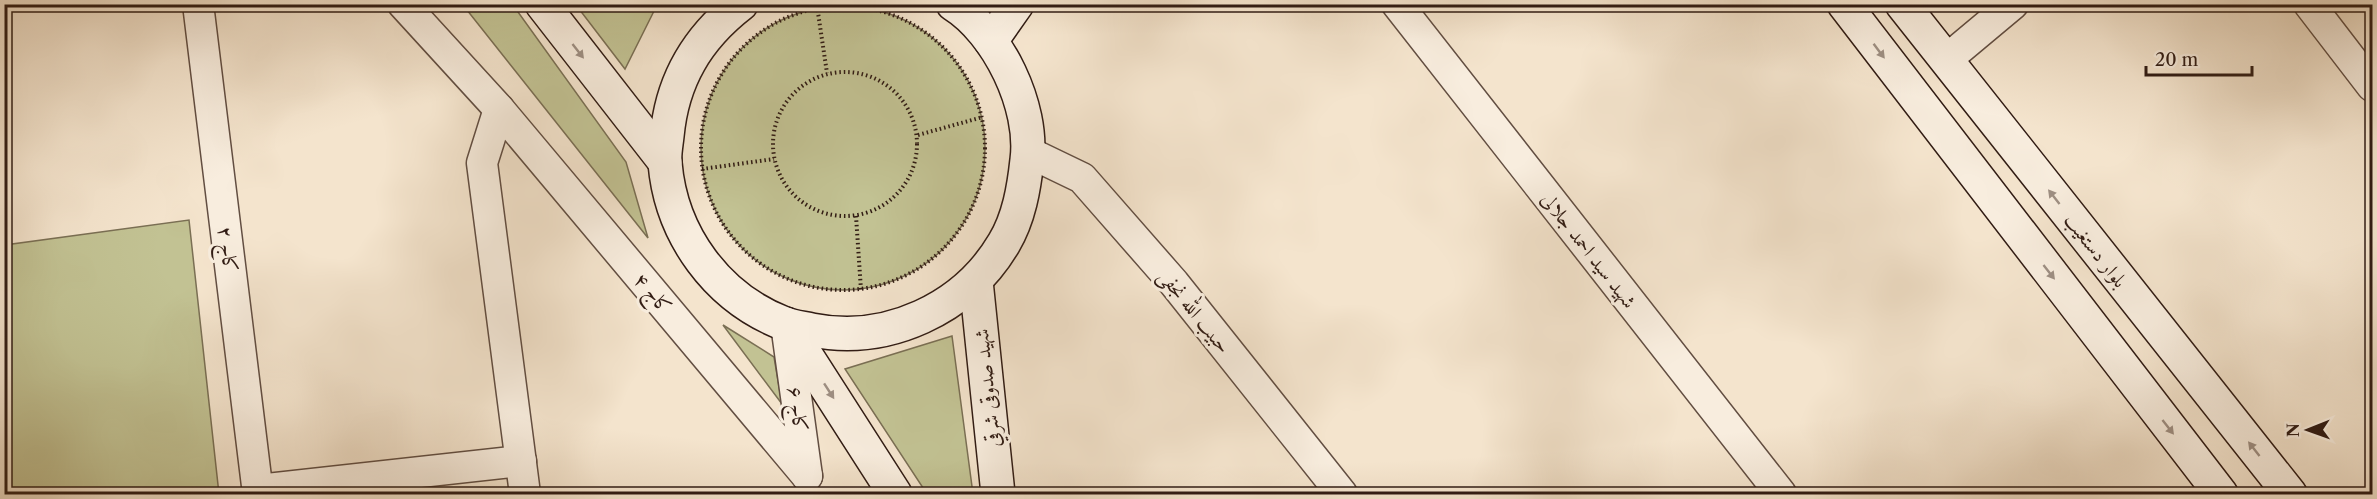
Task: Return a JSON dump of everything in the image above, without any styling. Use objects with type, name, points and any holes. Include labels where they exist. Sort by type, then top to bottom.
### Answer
[{"type":"street","name":"کاج ۲","points":[[198,4],[258,493]]},
{"type":"street","name":"کاج ۴","points":[[404,4],[499,110],[808,485]]},
{"type":"street","points":[[542,4],[664,162]]},
{"type":"street","points":[[741,4],[717,23],[687,63],[669,111],[664,162],[675,215],[700,262],[739,300],[786,324],[836,335],[887,330],[935,312],[976,281],[1005,243],[1022,199],[1029,152],[1026,122],[1019,93],[1007,65],[991,40],[953,4]]},
{"type":"street","points":[[991,40],[1017,4]]},
{"type":"street","name":"شهید سید احمد جلالی","points":[[1397,4],[1781,495]]},
{"type":"street","points":[[1844,4],[2221,495]]},
{"type":"street","name":"بلوار دستغیب","points":[[1902,4],[2290,495]]},
{"type":"street","points":[[1946,60],[2013,4]]},
{"type":"street","points":[[2309,4],[2373,86]]},
{"type":"street","points":[[499,110],[482,163],[525,495]]},
{"type":"street","name":"حبیب الله نجفی","points":[[1029,152],[1083,178],[1174,283],[1342,495]]},
{"type":"street","name":"شهید صدوقی شرقي","points":[[976,281],[998,495]]},
{"type":"street","points":[[786,324],[895,495]]},
{"type":"street","name":"کاج ۶","points":[[786,324],[808,485]]},
{"type":"street","points":[[258,493],[521,461]]},
{"type":"path","points":[[861,5],[903,17],[939,41],[967,76],[983,117],[986,156],[978,195],[960,230],[933,259],[900,279],[861,290],[824,290],[789,280],[758,262],[731,236],[712,204],[702,169],[702,125],[705,115],[716,84],[741,47],[776,21],[817,6],[861,5]]},
{"type":"path","points":[[817,6],[826,73]]},
{"type":"path","points":[[851,71],[882,81],[896,91],[910,111],[918,135],[917,157],[910,178],[896,196],[878,209],[856,216],[834,216],[805,203],[782,179],[774,159],[774,136],[778,115],[790,96],[807,82],[826,73],[851,71]]},
{"type":"path","points":[[918,135],[983,117]]},
{"type":"path","points":[[702,169],[774,159]]},
{"type":"path","points":[[856,216],[861,290]]},
{"type":"green space","points":[[463,5],[513,5],[626,162],[648,238]]},
{"type":"green space","points":[[576,5],[657,5],[625,69]]},
{"type":"green space","points":[[829,6],[857,6],[884,12],[910,23],[944,47],[961,69],[974,94],[983,120],[985,148],[983,176],[974,202],[961,227],[944,249],[910,273],[884,284],[857,290],[829,290],[802,284],[776,273],[742,249],[718,215],[707,189],[701,162],[701,134],[707,107],[718,81],[742,47],[776,23],[802,12]]},
{"type":"green space","points":[[189,220],[219,494],[5,494],[5,245]]},
{"type":"green space","points":[[723,325],[774,357],[782,404]]},
{"type":"green space","points":[[952,336],[973,494],[927,494],[845,369]]}]
